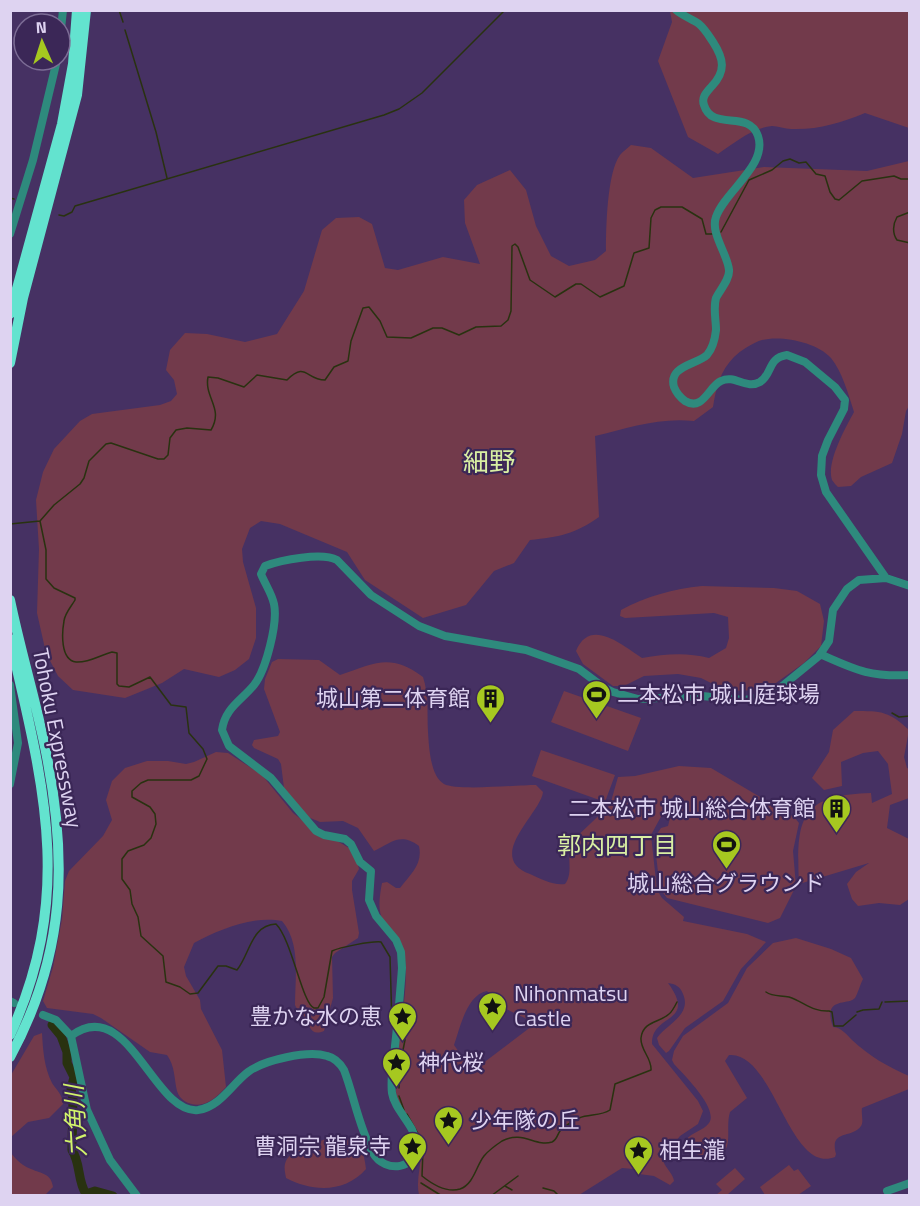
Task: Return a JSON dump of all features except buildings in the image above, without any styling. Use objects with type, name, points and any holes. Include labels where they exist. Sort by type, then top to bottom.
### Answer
[{"type":"highway","points":[[10,314],[62,124],[73,64],[77,10]]},
{"type":"highway","points":[[10,363],[23,298],[77,95],[86,10]]},
{"type":"highway","name":"Tohoku Expressway","points":[[10,600],[52,784],[60,864],[57,917],[45,974],[30,1017],[10,1057]]},
{"type":"highway","name":"Tohoku Expressway","points":[[10,639],[40,776],[46,813],[49,865],[46,916],[41,947],[29,992],[10,1035]]},
{"type":"street","points":[[676,10],[700,25],[721,56],[722,71],[704,96],[702,103],[706,111],[711,117],[719,120],[740,120],[748,123],[758,135],[760,146],[756,161],[728,196],[716,217],[716,231],[729,270],[716,300],[715,341],[708,354],[680,369],[675,376],[674,385],[686,401],[701,401],[706,399],[717,383],[724,379],[731,378],[748,385],[758,383],[764,379],[773,361],[787,355],[805,362],[835,387],[843,396],[845,405],[822,456],[823,483],[829,498],[886,578]]},
{"type":"street","points":[[10,234],[33,160],[54,72]]},
{"type":"street","points":[[71,1036],[94,1027],[111,1030],[174,1101],[192,1110],[200,1110],[218,1101],[249,1071],[268,1062],[313,1054],[326,1055],[340,1063],[344,1070],[373,1154],[380,1162],[397,1168],[411,1160],[415,1152],[416,1142],[413,1134],[400,1112],[392,1091],[402,968],[401,952],[396,940],[372,909],[369,891],[371,871],[360,862],[351,844],[345,839],[316,831],[271,778],[230,746],[222,730],[230,708],[255,684],[273,632],[274,607],[261,574],[262,569],[268,565],[323,556],[331,557],[337,560],[371,595],[419,626],[446,636],[526,650],[579,669],[603,687],[632,698],[702,696],[753,699],[781,687],[820,654],[829,641],[832,610],[846,589],[859,580],[886,578],[909,586]]},
{"type":"street","points":[[820,654],[867,674],[909,675]]},
{"type":"street","points":[[10,685],[18,743],[10,784]]},
{"type":"street","points":[[43,1015],[56,1020],[71,1036],[87,1110],[110,1161],[136,1196]]},
{"type":"street","points":[[887,1191],[909,1183]]},
{"type":"shaded area","points":[[670,11],[909,11],[909,128],[865,113],[820,127],[789,129],[765,127],[718,154],[688,137],[658,61],[672,22]]},
{"type":"shaded area","points":[[631,145],[651,148],[693,178],[764,167],[867,171],[909,161],[909,406],[892,463],[861,477],[851,486],[838,487],[832,480],[832,464],[846,426],[854,412],[839,370],[825,352],[808,344],[779,338],[762,340],[743,350],[729,362],[719,380],[713,407],[694,421],[656,422],[595,436],[599,517],[566,534],[530,540],[514,563],[494,571],[466,605],[423,618],[365,580],[347,552],[280,524],[261,521],[250,528],[242,549],[243,562],[256,608],[256,638],[249,659],[235,670],[219,677],[184,669],[162,683],[125,698],[73,690],[58,676],[46,653],[37,613],[39,549],[36,500],[43,472],[54,449],[80,421],[92,414],[160,405],[171,401],[177,394],[174,380],[166,370],[170,350],[185,333],[207,334],[245,342],[277,334],[304,291],[322,230],[336,218],[359,217],[372,224],[385,268],[398,270],[443,257],[480,264],[465,223],[464,200],[477,185],[510,170],[526,190],[536,226],[551,256],[569,266],[595,260],[606,251],[608,201],[612,174],[621,154]]},
{"type":"shaded area","points":[[702,586],[797,591],[820,604],[824,621],[821,646],[804,663],[766,690],[727,691],[701,678],[678,674],[644,676],[624,686],[613,686],[583,664],[576,651],[582,641],[589,636],[607,637],[642,658],[676,654],[709,658],[726,648],[729,638],[728,617],[714,613],[625,618],[620,616],[621,610],[650,597]]},
{"type":"shaded area","points":[[278,659],[319,660],[340,675],[383,662],[401,665],[423,677],[427,698],[430,752],[433,768],[439,780],[444,784],[461,787],[536,785],[543,792],[540,801],[518,834],[513,846],[512,857],[517,866],[552,883],[565,884],[570,869],[571,842],[610,805],[618,777],[635,776],[679,766],[711,768],[794,817],[799,823],[793,851],[796,886],[780,918],[768,923],[667,898],[660,889],[654,838],[661,828],[668,826],[676,794],[670,800],[651,835],[657,890],[662,898],[684,917],[683,921],[747,934],[766,942],[741,969],[723,1001],[685,1028],[666,1053],[659,1045],[657,1038],[677,1019],[684,1008],[685,1001],[679,987],[668,983],[676,996],[678,1005],[676,1012],[658,1027],[652,1044],[698,1101],[703,1111],[698,1124],[680,1136],[663,1158],[674,1181],[670,1185],[654,1176],[639,1174],[634,1169],[622,1168],[579,1195],[419,1195],[420,1141],[416,1130],[400,1106],[396,1090],[405,989],[405,959],[399,943],[381,916],[380,902],[382,883],[387,882],[400,888],[412,873],[418,864],[419,846],[401,839],[374,851],[358,828],[343,821],[320,822],[308,817],[284,788],[281,764],[278,759],[252,745],[254,740],[278,736],[280,732],[264,689],[265,679],[272,662]],"holes":[[[487,991],[502,1007],[531,1021],[532,1026],[474,1070],[471,1069],[454,1045],[465,1014],[474,999]]]},
{"type":"shaded area","name":"二本松市 城山庭球場","points":[[564,691],[641,718],[628,751],[551,722]]},
{"type":"shaded area","points":[[854,711],[884,713],[909,730],[904,757],[909,769],[909,798],[890,805],[887,828],[909,839],[909,899],[900,905],[879,903],[858,906],[852,899],[847,884],[856,872],[869,863],[799,884],[799,842],[802,827],[807,814],[816,805],[847,795],[871,793],[872,803],[892,794],[888,764],[878,751],[863,753],[841,762],[842,786],[824,790],[812,778],[829,752],[833,730]]},
{"type":"shaded area","points":[[541,750],[615,775],[605,802],[532,776]]},
{"type":"shaded area","points":[[216,752],[228,753],[262,775],[293,813],[349,848],[359,869],[352,881],[352,890],[359,933],[358,938],[332,957],[333,998],[324,1031],[319,1032],[311,1029],[295,1005],[296,961],[292,940],[282,921],[260,920],[236,925],[194,943],[184,967],[186,976],[200,1000],[201,1009],[222,1050],[226,1087],[211,1101],[194,1105],[186,1102],[179,1095],[173,1068],[167,1055],[150,1052],[93,1014],[47,1008],[43,1001],[53,967],[62,919],[65,881],[69,871],[103,836],[112,820],[106,800],[112,781],[125,768],[147,761],[186,764]]},
{"type":"shaded area","points":[[796,938],[851,958],[863,979],[855,998],[833,1006],[831,1017],[833,1027],[841,1030],[879,1061],[909,1076],[909,1089],[862,1108],[861,1126],[838,1138],[835,1157],[819,1158],[805,1148],[793,1132],[758,1072],[745,1059],[729,1055],[725,1061],[747,1098],[730,1112],[728,1142],[723,1153],[707,1156],[695,1153],[686,1146],[686,1140],[707,1126],[711,1117],[699,1092],[674,1064],[672,1060],[674,1051],[683,1036],[728,1003],[747,968],[773,943]]},
{"type":"shaded area","points":[[42,1033],[47,1071],[63,1104],[49,1118],[28,1122],[11,1137],[11,1075],[34,1036]]},
{"type":"shaded area","points":[[337,1135],[355,1142],[364,1155],[366,1169],[358,1177],[339,1186],[328,1188],[307,1186],[286,1178],[285,1164],[291,1155]]},
{"type":"shaded area","points":[[11,1153],[25,1166],[48,1176],[53,1187],[45,1195],[11,1195]]},
{"type":"shaded area","points":[[789,1165],[794,1171],[798,1169],[811,1186],[798,1195],[765,1195],[760,1187]]},
{"type":"shaded area","points":[[735,1168],[745,1179],[727,1195],[716,1195],[722,1190],[716,1184]]},
{"type":"waterway","points":[[119,10],[123,22]]},
{"type":"waterway","points":[[59,215],[64,216],[72,212],[75,206],[399,109],[422,93],[505,10]]},
{"type":"waterway","points":[[125,30],[156,132],[167,178]]},
{"type":"waterway","points":[[721,232],[749,180],[790,159],[799,163],[806,162],[816,174],[825,176],[830,192],[835,199],[839,200],[862,181],[894,176],[910,179]]},
{"type":"waterway","points":[[10,198],[14,199]]},
{"type":"waterway","points":[[10,524],[40,521],[54,505],[80,484],[89,461],[106,444],[111,443],[164,459],[168,455],[170,438],[176,430],[187,428],[211,430],[215,409],[209,391],[208,377],[244,387],[257,375],[287,380],[298,372],[302,372],[325,380],[334,367],[348,361],[351,341],[363,308],[369,307],[380,321],[387,337],[411,338],[433,328],[442,328],[459,335],[476,327],[501,326],[508,320],[511,311],[512,246],[515,244],[530,280],[555,297],[576,284],[581,284],[600,297],[624,286],[634,253],[649,248],[651,218],[655,210],[661,207],[682,207],[702,219],[706,234],[712,234]]},
{"type":"waterway","points":[[910,212],[897,217],[894,228],[897,240],[910,243]]},
{"type":"waterway","points":[[40,521],[46,550],[46,579],[54,588],[75,598],[63,626],[63,645],[67,656],[71,660],[81,662],[112,652],[117,653],[117,684],[119,686],[129,687],[150,677],[171,705],[186,707],[189,733],[203,749],[207,759],[199,776],[191,780],[148,780],[132,791],[132,797],[150,807],[155,814],[156,824],[151,838],[144,845],[128,851],[122,859],[122,879],[130,890],[141,936],[163,956],[166,982],[190,994],[198,993],[218,966],[237,970],[261,929],[276,924],[287,943],[305,995],[310,1004],[318,1008],[324,997],[332,951],[371,942],[381,942],[390,957],[392,1024],[394,1027]]},
{"type":"waterway","points":[[892,713],[899,717],[910,716]]},
{"type":"waterway","points":[[766,992],[789,997],[818,1010],[832,1012],[834,1026],[843,1026],[856,1015]]},
{"type":"waterway","points":[[885,1002],[910,1001]]},
{"type":"waterway","points":[[407,1114],[420,1137],[423,1150],[422,1176],[445,1189],[455,1190],[465,1187],[484,1156],[502,1141],[516,1137],[546,1143],[552,1142],[560,1131],[577,1119],[610,1110],[615,1084],[651,1070],[641,1042],[642,1032],[648,1025],[670,1013],[677,1002]]},
{"type":"waterway","points":[[857,1012],[879,1009],[882,1002]]},
{"type":"waterway","name":"六角川","points":[[52,1025],[61,1036],[67,1052],[67,1063],[74,1077],[71,1089],[73,1099],[72,1150],[77,1161],[83,1189],[86,1194],[95,1191],[113,1196]]},
{"type":"waterway","points":[[399,1088],[400,1065],[405,1040],[401,1030]]},
{"type":"waterway","points":[[399,1096],[404,1110]]},
{"type":"waterway","points":[[491,1196],[518,1176]]},
{"type":"waterway","points":[[421,1183],[442,1196]]},
{"type":"waterway","points":[[505,1186],[512,1190]]},
{"type":"waterway","points":[[543,1188],[554,1191],[559,1196]]},
{"type":"place","name":"二本松市 城山庭球場","points":[[596,720]]},
{"type":"place","name":"城山第二体育館","points":[[491,724]]},
{"type":"place","name":"二本松市 城山総合体育館","points":[[836,834]]},
{"type":"place","name":"城山総合グラウンド","points":[[726,870]]},
{"type":"place","name":"Nihonmatsu Castle","points":[[493,1032]]},
{"type":"place","name":"豊かな水の恵","points":[[403,1042]]},
{"type":"place","name":"神代桜","points":[[397,1088]]},
{"type":"place","name":"少年隊の丘","points":[[449,1146]]},
{"type":"place","name":"曹洞宗 龍泉寺","points":[[412,1172]]},
{"type":"place","name":"相生瀧","points":[[638,1176]]},
{"type":"district","name":"細野","points":[[489,461]]},
{"type":"district","name":"郭内四丁目","points":[[617,845]]}]
